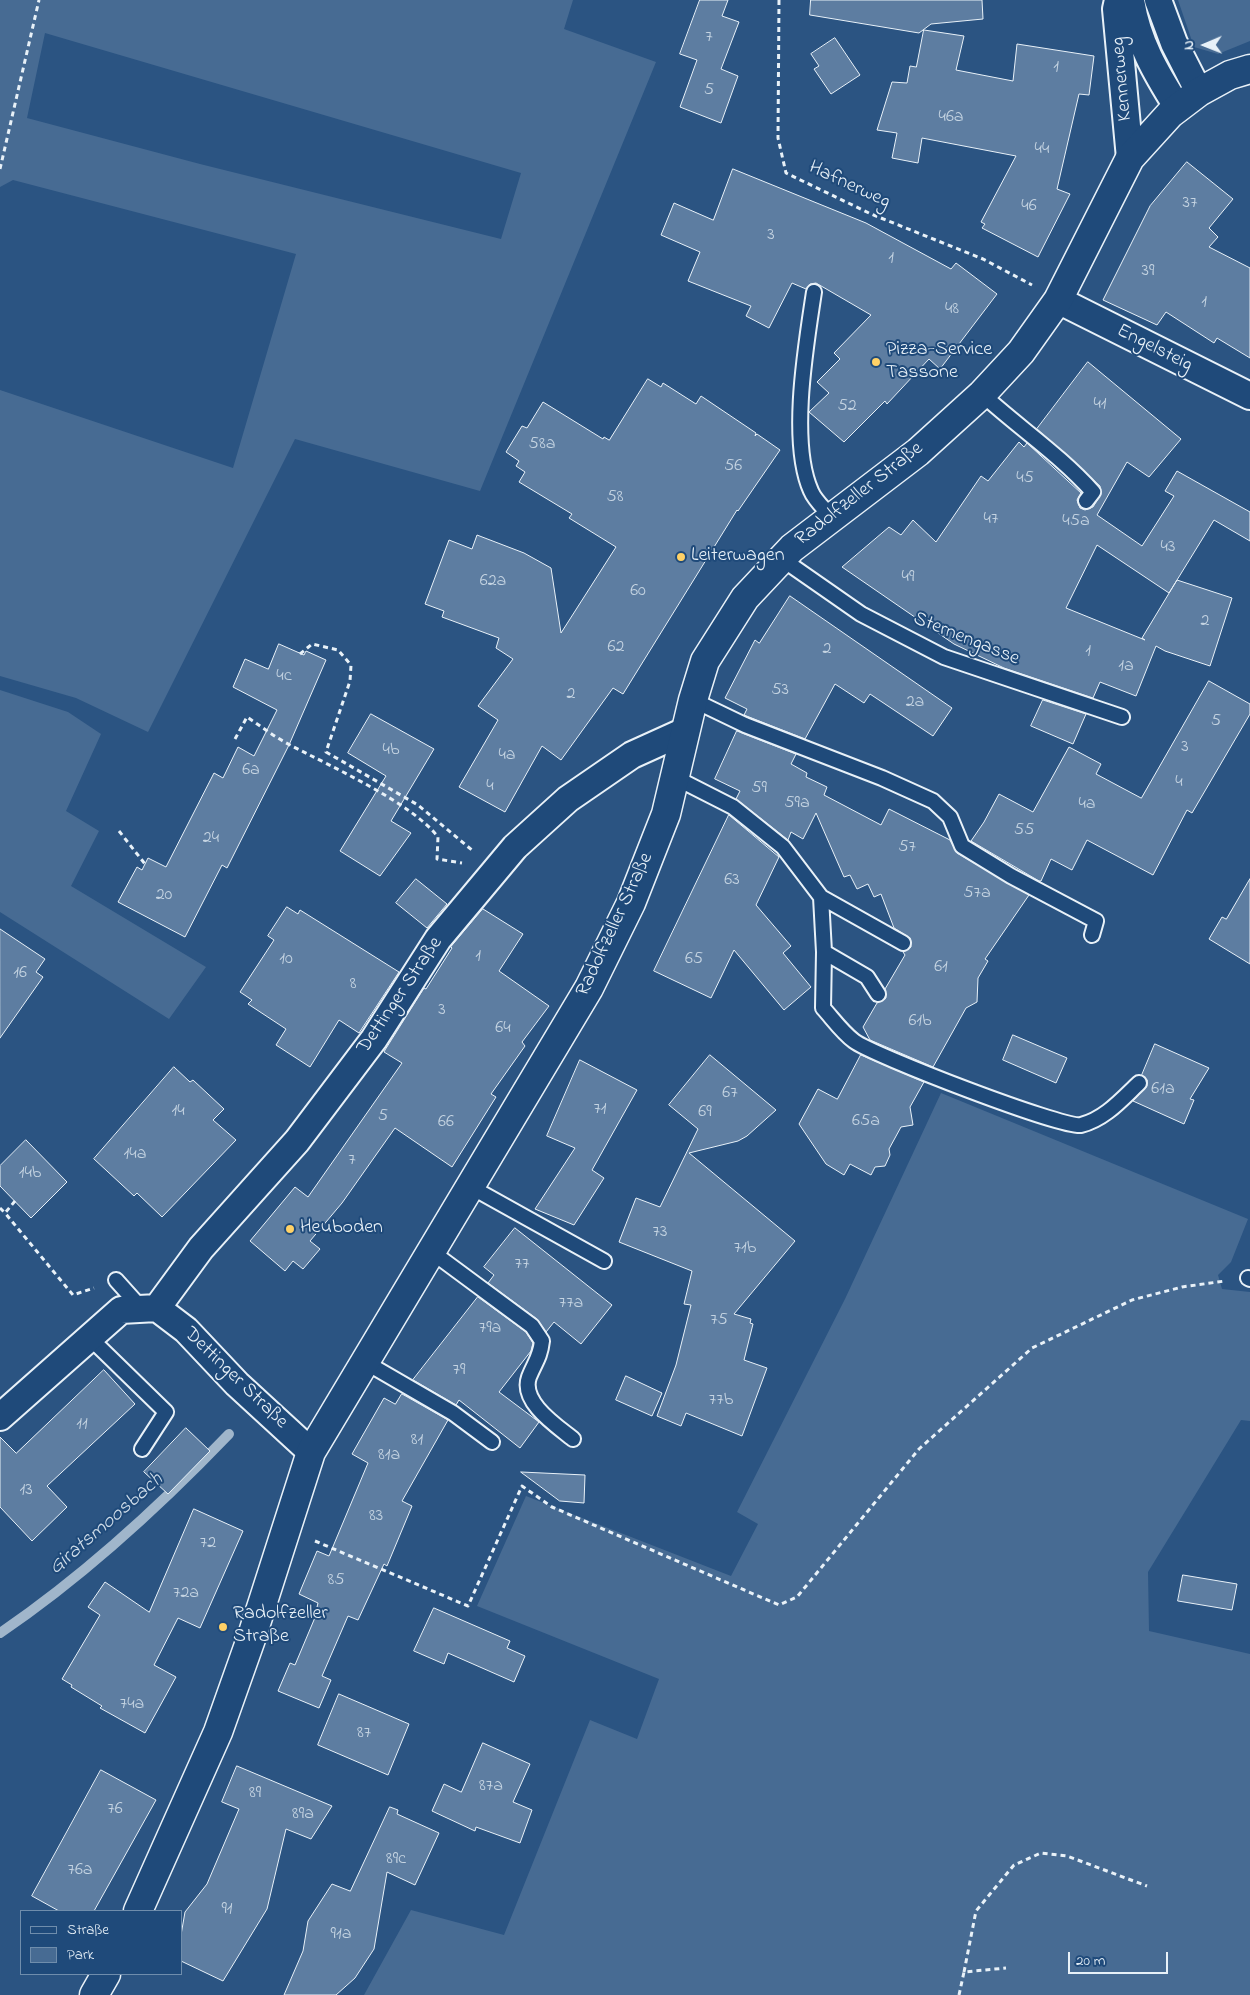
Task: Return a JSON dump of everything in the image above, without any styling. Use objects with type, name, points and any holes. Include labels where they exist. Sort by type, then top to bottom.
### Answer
[{"type":"main road","name":"Radolfzeller Straße","points":[[138,1910],[218,1732],[251,1639],[311,1452],[432,1252],[606,956],[631,904],[666,814],[676,778],[685,731],[705,661],[745,598],[792,548],[918,452],[982,394],[1021,352],[1058,300],[1130,158],[1178,108],[1199,92],[1230,75],[1250,69]]},
{"type":"main road","points":[[94,1995],[105,1975]]},
{"type":"street","name":"Kennerweg","points":[[1118,0],[1116,9],[1130,158]]},
{"type":"street","name":"Kennerweg","points":[[1131,0],[1134,23],[1149,61],[1178,108]]},
{"type":"street","points":[[1158,0],[1174,43],[1199,92]]},
{"type":"street","name":"Engelsteig","points":[[1058,300],[1250,396]]},
{"type":"street","name":"Dettinger Straße","points":[[311,1452],[237,1384],[186,1330],[149,1308],[297,1141],[374,1039],[438,939],[514,848],[568,799],[632,755],[685,731]]},
{"type":"street","points":[[0,1417],[121,1310],[149,1308]]},
{"type":"lane","points":[[814,292],[804,355],[800,445],[811,492],[832,518]]},
{"type":"lane","points":[[982,394],[1016,425],[1073,470],[1093,492],[1086,501]]},
{"type":"lane","name":"Sternengasse","points":[[782,559],[861,614],[944,657],[1122,718]]},
{"type":"lane","points":[[693,700],[745,725],[882,778],[933,801],[950,817],[962,846],[1011,876],[1096,921],[1092,936]]},
{"type":"lane","points":[[676,778],[733,807],[783,847],[822,897],[903,943]]},
{"type":"lane","points":[[822,897],[824,952],[823,1008],[854,1042],[964,1088],[1039,1115],[1080,1126],[1108,1112],[1138,1082]]},
{"type":"lane","points":[[824,952],[867,977],[878,994]]},
{"type":"lane","points":[[470,1187],[604,1261]]},
{"type":"lane","points":[[432,1252],[532,1326],[542,1341],[540,1356],[528,1378],[528,1392],[540,1413],[573,1440]]},
{"type":"lane","points":[[116,1280],[149,1308]]},
{"type":"lane","points":[[89,1338],[166,1412],[142,1449]]},
{"type":"lane","points":[[366,1362],[453,1413],[492,1442]]},
{"type":"path","points":[[0,169],[39,0]]},
{"type":"path","name":"Hafnerweg","points":[[779,0],[778,138],[786,173],[870,214],[983,259],[1058,300]]},
{"type":"path","points":[[300,654],[312,644],[338,650],[351,665],[350,681],[326,752],[418,805],[494,871]]},
{"type":"path","points":[[235,739],[247,717],[290,745],[352,778],[428,824],[438,837],[436,859],[494,871]]},
{"type":"path","points":[[119,831],[145,864]]},
{"type":"path","points":[[5,1213],[15,1201]]},
{"type":"path","points":[[0,1208],[73,1295],[116,1280]]},
{"type":"path","points":[[286,1529],[468,1606],[522,1486],[552,1507],[780,1605],[796,1596],[919,1449],[1032,1348],[1132,1300],[1182,1287],[1249,1279]]},
{"type":"path","points":[[959,1995],[976,1911],[1014,1865],[1041,1853],[1067,1856],[1147,1886]]},
{"type":"path","points":[[964,1972],[1006,1968]]},
{"type":"green space","points":[[0,0],[573,0],[564,29],[656,62],[480,491],[295,439],[148,732],[76,698],[0,676],[0,390],[233,468],[296,254],[13,180],[0,187]],"holes":[[[45,33],[521,173],[501,239],[200,164],[27,118]]]},
{"type":"green space","points":[[1178,0],[1250,0],[1250,41],[1218,54],[1194,47]]},
{"type":"green space","points":[[0,690],[68,712],[101,734],[66,811],[99,831],[71,886],[206,967],[169,1019],[0,912]]},
{"type":"green space","points":[[941,1093],[1248,1219],[1231,1262],[1218,1275],[1222,1289],[1250,1292],[1250,1421],[1241,1420],[1148,1572],[1149,1631],[1250,1654],[1250,1995],[364,1995],[411,1910],[504,1935],[590,1720],[637,1739],[659,1679],[477,1606],[526,1496],[731,1576],[758,1524],[737,1512],[845,1299]]},
{"type":"building","points":[[700,0],[728,0],[722,16],[739,22],[721,69],[738,76],[721,123],[680,107],[697,60],[680,54]]},
{"type":"building","points":[[811,0],[982,0],[983,19],[931,24],[919,33],[810,15]]},
{"type":"building","points":[[924,30],[964,36],[956,70],[1013,81],[1017,44],[1094,56],[1089,95],[1079,94],[1057,189],[1070,194],[1038,257],[982,228],[985,224],[981,222],[1016,156],[922,138],[918,163],[892,158],[897,133],[877,130],[892,82],[907,83],[910,66],[916,67]]},
{"type":"building","points":[[835,38],[860,75],[831,94],[814,69],[819,66],[811,54]]},
{"type":"building","points":[[1187,162],[1233,199],[1209,228],[1218,237],[1209,247],[1250,268],[1250,358],[1217,338],[1214,343],[1166,312],[1157,325],[1103,300],[1150,206]]},
{"type":"building","points":[[733,169],[866,223],[951,269],[956,263],[997,294],[940,369],[929,359],[887,404],[885,401],[844,442],[809,412],[829,393],[817,382],[840,359],[834,353],[871,315],[816,283],[810,284],[806,289],[792,283],[769,328],[746,316],[751,306],[688,281],[700,252],[661,235],[674,203],[713,220]]},
{"type":"building","points":[[1088,362],[1181,439],[1149,477],[1127,462],[1097,515],[1142,546],[1174,496],[1165,491],[1177,471],[1250,512],[1250,541],[1214,520],[1177,580],[1232,598],[1210,666],[1165,651],[1156,646],[1136,696],[1100,682],[1093,698],[1004,668],[954,644],[842,567],[889,527],[901,535],[913,520],[936,542],[981,476],[988,481],[1019,442],[1024,447],[1027,443],[1081,493],[1077,500],[1080,508],[1085,510],[1093,507],[1101,494],[1100,486],[1037,429]],"holes":[[[1097,545],[1169,593],[1142,638],[1145,640],[1066,608]]]},
{"type":"building","points":[[648,379],[661,387],[663,383],[696,404],[701,396],[756,433],[755,436],[757,434],[780,450],[737,510],[623,694],[613,688],[561,760],[542,746],[505,812],[459,787],[498,720],[478,706],[513,659],[496,648],[499,638],[442,617],[444,611],[425,604],[449,540],[472,549],[477,535],[524,553],[551,568],[561,633],[616,547],[569,518],[572,514],[519,482],[525,472],[516,466],[519,461],[506,452],[522,426],[527,428],[543,402],[603,439],[604,437],[609,440]]},
{"type":"building","points":[[790,596],[952,708],[933,736],[870,694],[864,703],[835,684],[805,739],[744,715],[747,709],[725,698],[755,640],[759,643]]},
{"type":"building","points":[[279,644],[304,655],[306,651],[326,660],[289,745],[227,868],[222,865],[185,937],[118,902],[137,867],[142,870],[148,858],[166,867],[214,773],[223,778],[238,747],[254,756],[277,710],[233,687],[245,659],[268,669]]},
{"type":"building","points":[[1209,681],[1250,704],[1250,714],[1192,813],[1187,810],[1153,875],[1087,840],[1072,870],[1051,859],[1041,881],[1039,881],[971,841],[999,794],[1033,812],[1069,747],[1101,764],[1096,774],[1141,798]]},
{"type":"building","points":[[1043,700],[1086,714],[1073,744],[1031,726]]},
{"type":"building","points":[[371,714],[434,749],[391,821],[411,833],[380,876],[340,851],[386,776],[348,753]]},
{"type":"building","points":[[737,731],[796,754],[791,764],[807,773],[806,777],[827,787],[824,795],[881,825],[889,809],[950,840],[957,853],[1029,895],[985,959],[988,961],[978,978],[977,1002],[966,1008],[933,1067],[870,1040],[863,1027],[877,1003],[886,998],[885,989],[905,955],[903,952],[911,947],[910,938],[894,928],[881,894],[874,897],[868,884],[857,889],[850,875],[844,877],[816,813],[803,839],[791,832],[788,840],[736,799],[740,791],[715,779]]},
{"type":"building","points":[[729,815],[779,857],[756,905],[791,946],[783,953],[811,987],[784,1010],[734,950],[711,998],[654,971]]},
{"type":"building","points":[[416,879],[447,904],[427,928],[396,903]]},
{"type":"building","points":[[1250,879],[1250,964],[1209,939],[1222,917],[1226,919]]},
{"type":"building","points":[[287,907],[298,914],[300,910],[399,972],[359,1033],[339,1020],[310,1067],[276,1045],[286,1029],[248,1004],[252,1000],[240,992],[274,940],[268,936]]},
{"type":"building","points":[[483,909],[523,934],[499,971],[549,1006],[522,1042],[525,1046],[491,1094],[496,1097],[452,1167],[395,1128],[342,1203],[310,1241],[320,1249],[303,1269],[293,1261],[285,1271],[250,1241],[295,1187],[308,1197],[402,1063],[384,1052],[385,1050],[424,988],[426,989],[451,947]]},
{"type":"building","points":[[0,929],[45,959],[36,972],[43,977],[0,1038]]},
{"type":"building","points":[[1013,1035],[1067,1058],[1056,1083],[1003,1060]]},
{"type":"building","points":[[1155,1044],[1209,1068],[1190,1099],[1194,1100],[1184,1124],[1133,1101],[1147,1086],[1147,1080],[1142,1075]]},
{"type":"building","points":[[710,1055],[776,1110],[747,1136],[738,1141],[689,1153],[795,1241],[734,1314],[751,1319],[750,1323],[753,1324],[744,1360],[767,1368],[742,1436],[686,1413],[681,1426],[657,1416],[676,1365],[691,1305],[684,1304],[692,1271],[619,1242],[636,1198],[660,1207],[698,1129],[669,1105]]},
{"type":"building","points":[[861,1055],[924,1082],[910,1107],[913,1125],[901,1127],[889,1149],[890,1155],[885,1166],[875,1167],[871,1175],[850,1164],[844,1175],[826,1164],[799,1124],[818,1089],[837,1099]]},
{"type":"building","points":[[580,1060],[637,1090],[592,1170],[604,1178],[574,1225],[535,1209],[575,1148],[547,1136]]},
{"type":"building","points":[[174,1067],[190,1082],[193,1080],[224,1109],[213,1120],[236,1140],[162,1217],[137,1193],[134,1196],[94,1159]]},
{"type":"building","points":[[26,1140],[67,1182],[31,1218],[0,1186],[0,1166]]},
{"type":"building","points":[[515,1228],[612,1305],[581,1344],[554,1322],[546,1332],[537,1319],[488,1283],[494,1275],[484,1267]]},
{"type":"building","points":[[478,1297],[526,1332],[533,1343],[531,1351],[499,1392],[539,1422],[520,1448],[459,1400],[456,1405],[413,1380]]},
{"type":"building","points":[[104,1370],[135,1404],[47,1486],[67,1507],[32,1541],[0,1507],[0,1437],[16,1453]]},
{"type":"building","points":[[626,1376],[662,1393],[652,1416],[616,1400]]},
{"type":"building","points":[[402,1394],[448,1420],[402,1501],[412,1506],[387,1566],[384,1564],[358,1620],[348,1616],[322,1676],[331,1680],[319,1708],[278,1691],[290,1663],[295,1665],[319,1608],[317,1607],[318,1603],[299,1594],[317,1551],[329,1556],[368,1463],[352,1454],[384,1398],[395,1404]]},
{"type":"building","points":[[186,1428],[210,1451],[168,1494],[144,1472]]},
{"type":"building","points":[[521,1472],[585,1475],[584,1503],[560,1501]]},
{"type":"building","points":[[194,1509],[243,1531],[200,1628],[178,1618],[154,1665],[176,1677],[145,1733],[100,1708],[102,1706],[71,1687],[72,1685],[62,1679],[100,1615],[88,1607],[105,1582],[149,1612]]},
{"type":"building","points":[[1183,1575],[1237,1584],[1232,1610],[1178,1601]]},
{"type":"building","points":[[434,1608],[510,1641],[507,1648],[525,1656],[514,1682],[448,1653],[444,1664],[414,1651]]},
{"type":"building","points":[[339,1694],[409,1724],[388,1775],[318,1745]]},
{"type":"building","points":[[483,1743],[530,1764],[513,1802],[532,1810],[520,1843],[476,1827],[475,1831],[432,1811],[444,1784],[461,1792]]},
{"type":"building","points":[[237,1766],[332,1806],[311,1839],[286,1829],[267,1909],[223,1981],[182,1961],[182,1929],[185,1912],[207,1884],[239,1809],[222,1802]]},
{"type":"building","points":[[101,1770],[156,1800],[95,1910],[57,1910],[32,1896]]},
{"type":"building","points":[[390,1807],[398,1810],[397,1814],[439,1833],[415,1885],[387,1872],[374,1949],[355,1978],[336,1995],[284,1995],[303,1951],[308,1921],[332,1884],[350,1891]]},
{"type":"waterway","name":"Giratsmoosbach","points":[[0,1633],[61,1588],[120,1540],[176,1488],[229,1434]]},
{"type":"place","name":"Pizza-Service Tassone","points":[[876,362]]},
{"type":"place","name":"Leiterwagen","points":[[681,557]]},
{"type":"place","name":"Heuboden","points":[[290,1229]]},
{"type":"place","name":"Radolfzeller Straße","points":[[223,1627]]}]
